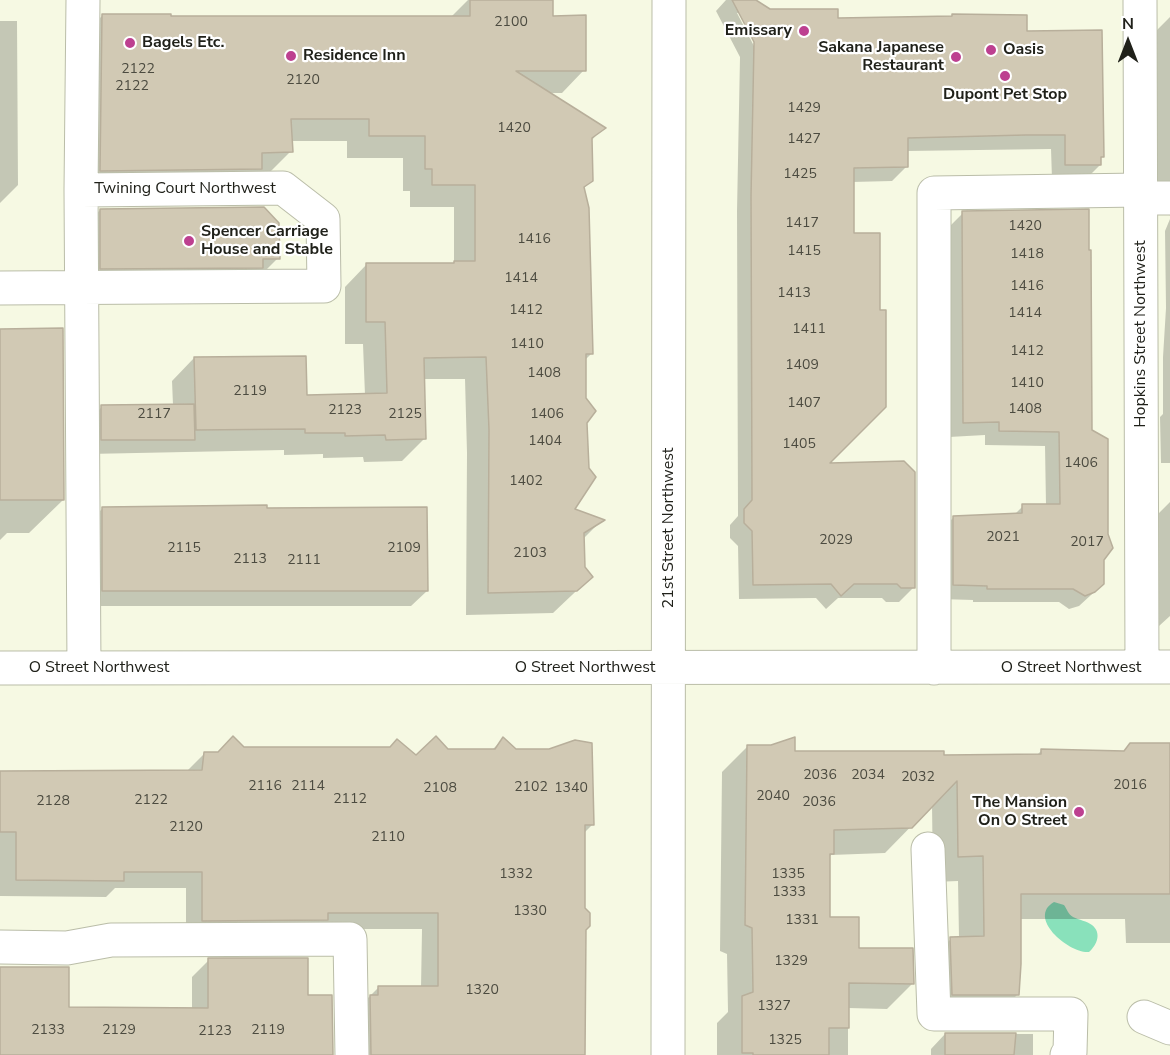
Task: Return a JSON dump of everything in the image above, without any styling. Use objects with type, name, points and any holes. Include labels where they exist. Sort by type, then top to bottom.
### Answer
[{"type":"street","name":"Twining Court Northwest","points":[[81,288],[324,286],[323,219],[283,188],[81,190],[83,0]]},
{"type":"street","name":"21st Street Northwest","points":[[668,1055],[669,0]]},
{"type":"street","name":"Hopkins Street Northwest","points":[[1140,0],[1150,195],[1156,667]]},
{"type":"street","points":[[81,190],[84,668]]},
{"type":"street","points":[[934,668],[934,193],[1150,195]]},
{"type":"street","points":[[0,288],[81,288]]},
{"type":"street","name":"O Street Northwest","points":[[0,668],[1156,667]]},
{"type":"street","points":[[928,849],[934,1014],[1071,1014],[1070,1052],[1067,1055]]},
{"type":"street","points":[[0,947],[67,948],[111,940],[350,939],[352,1055]]},
{"type":"shaded area","points":[[1054,902],[1064,905],[1071,916],[1095,928],[1097,939],[1089,952],[1072,947],[1054,934],[1045,917],[1047,909]]},
{"type":"building","points":[[470,0],[553,0],[553,16],[586,15],[586,71],[516,71],[606,128],[592,138],[593,181],[584,187],[589,208],[593,354],[586,354],[586,398],[596,411],[587,423],[589,468],[596,477],[575,509],[605,520],[584,533],[585,567],[593,577],[577,591],[488,593],[489,430],[486,357],[424,358],[426,439],[386,440],[385,435],[345,436],[345,433],[305,433],[305,429],[196,430],[194,357],[306,356],[307,395],[387,393],[385,322],[366,322],[366,263],[475,261],[475,185],[432,185],[432,169],[425,169],[425,136],[369,136],[369,119],[291,119],[293,152],[262,153],[262,169],[100,171],[102,14],[470,16]]},
{"type":"building","points":[[732,0],[756,0],[770,9],[838,9],[838,18],[952,16],[952,14],[1027,15],[1027,31],[1102,30],[1104,157],[1101,157],[1101,165],[1065,165],[1065,135],[1026,135],[908,138],[908,167],[854,168],[854,233],[880,233],[880,310],[886,310],[886,407],[830,463],[904,461],[915,472],[915,588],[901,588],[897,584],[854,584],[841,596],[831,584],[753,585],[752,531],[744,523],[744,509],[752,500],[751,196],[754,42]]},
{"type":"building","name":"Spencer Carriage House and Stable","points":[[264,207],[279,223],[280,259],[263,259],[263,268],[100,269],[100,209]]},
{"type":"building","points":[[1089,209],[1092,430],[1108,439],[1108,534],[1113,548],[1104,560],[1104,584],[1095,592],[1085,596],[1073,589],[987,589],[987,586],[953,585],[953,516],[1022,513],[1022,504],[1060,504],[1059,432],[999,431],[999,422],[963,423],[962,211]]},
{"type":"building","points":[[63,328],[64,500],[0,500],[0,329]]},
{"type":"building","points":[[194,404],[195,440],[101,440],[101,405]]},
{"type":"building","points":[[267,505],[267,508],[427,507],[428,591],[102,591],[102,507]]},
{"type":"building","points":[[233,736],[244,747],[390,747],[397,739],[416,755],[436,736],[448,749],[495,749],[503,737],[516,749],[549,749],[575,740],[592,743],[594,825],[585,825],[585,908],[590,913],[590,926],[586,930],[585,1055],[371,1055],[370,995],[378,995],[378,986],[438,986],[438,913],[328,913],[328,920],[202,921],[202,872],[124,872],[124,881],[16,880],[16,832],[0,832],[0,771],[202,770],[204,752],[218,752]]},
{"type":"building","points":[[795,737],[795,751],[944,751],[944,755],[1041,754],[1041,749],[1124,751],[1130,743],[1170,743],[1170,894],[1021,894],[1019,995],[952,995],[950,937],[984,936],[983,856],[958,857],[957,781],[912,828],[834,830],[834,854],[830,854],[830,917],[859,917],[859,948],[913,948],[914,984],[849,983],[849,1028],[829,1028],[829,1055],[742,1053],[742,996],[753,992],[752,928],[745,925],[747,745],[771,745]]},
{"type":"building","points":[[208,958],[308,958],[308,995],[332,995],[333,1055],[0,1055],[0,967],[69,967],[69,1007],[208,1008]]},
{"type":"building","points":[[945,1033],[1016,1033],[1014,1055],[945,1055]]},
{"type":"place","name":"Emissary","points":[[804,31]]},
{"type":"place","name":"Bagels Etc.","points":[[130,43]]},
{"type":"place","name":"Oasis","points":[[991,50]]},
{"type":"place","name":"Residence Inn","points":[[291,56]]},
{"type":"place","name":"Sakana Japanese Restaurant","points":[[956,57]]},
{"type":"place","name":"Dupont Pet Stop","points":[[1005,76]]},
{"type":"place","name":"Spencer Carriage House and Stable","points":[[189,241]]},
{"type":"place","name":"The Mansion On O Street","points":[[1079,812]]}]
